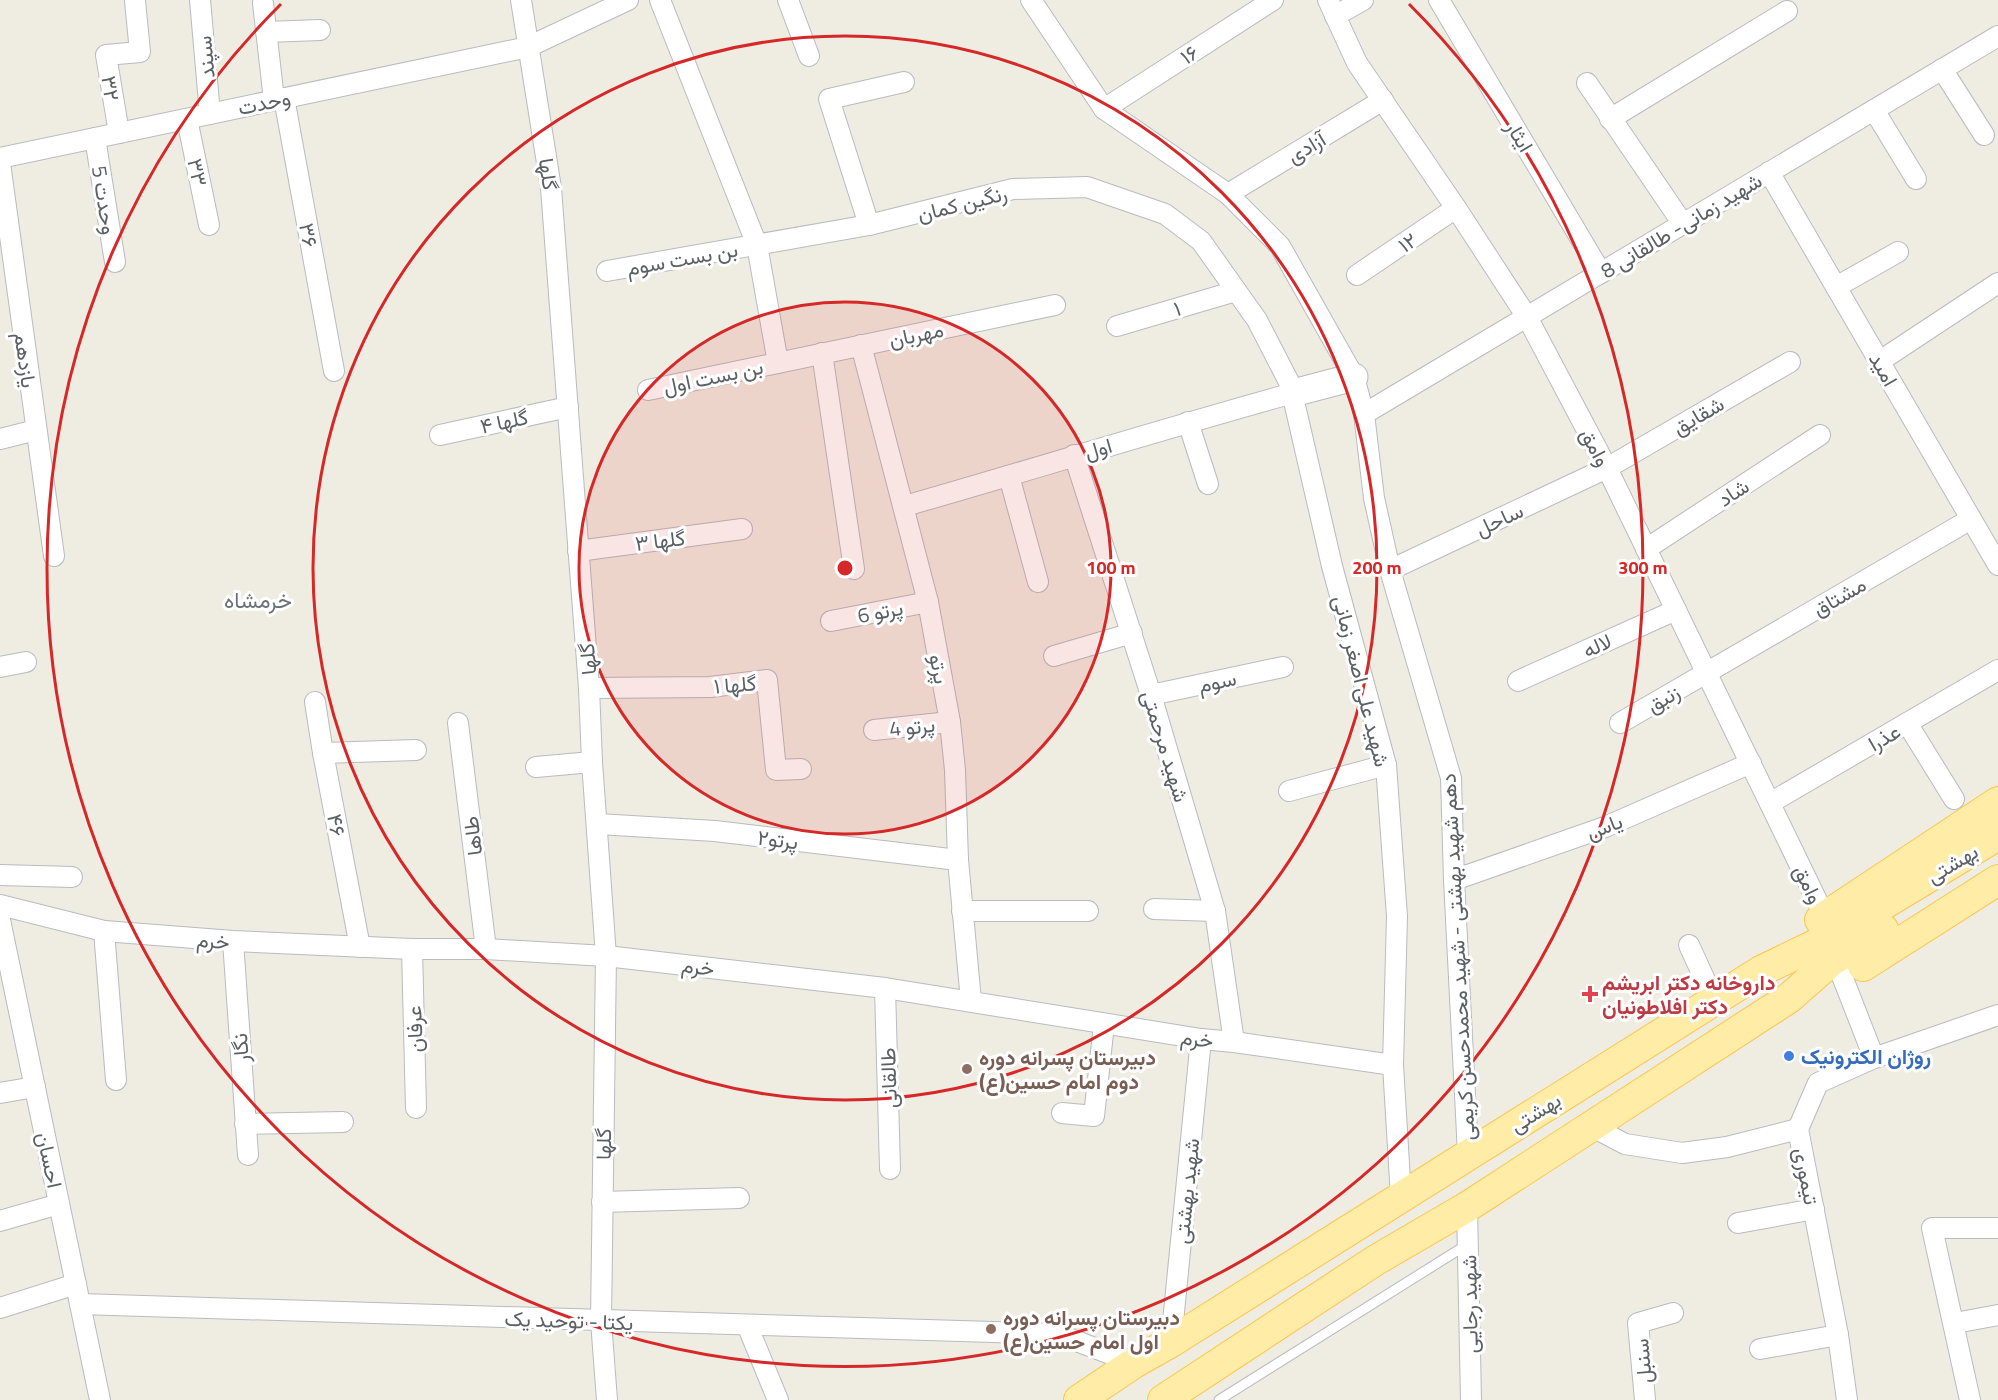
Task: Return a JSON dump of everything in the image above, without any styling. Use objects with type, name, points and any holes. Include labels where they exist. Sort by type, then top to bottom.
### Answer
[{"type":"main road","points":[[1761,971],[1799,934],[1998,802]]},
{"type":"main road","name":"بهشتی","points":[[1079,1400],[1134,1363],[1171,1342],[1761,971],[1823,941],[1998,835]]},
{"type":"main road","name":"بهشتی","points":[[1163,1400],[1376,1260],[1467,1207],[1789,998],[1831,961],[1998,857]]},
{"type":"main road","points":[[1789,998],[1859,968],[1998,880]]},
{"type":"street","name":"سپند","points":[[200,0],[210,114]]},
{"type":"street","name":"گلها","points":[[521,0],[551,188],[598,824],[606,956],[601,1321],[607,1400]]},
{"type":"street","name":"وحدت","points":[[0,158],[528,47],[628,0]]},
{"type":"street","points":[[660,0],[757,245],[778,363]]},
{"type":"street","points":[[788,0],[809,56]]},
{"type":"street","name":"دهم شهید بهشتی - شهید محمدحسن کریمی","points":[[1030,0],[1104,109],[1228,194],[1280,246],[1354,377],[1364,414],[1374,498],[1390,570],[1451,778],[1468,1154]]},
{"type":"street","name":"۱۶","points":[[1104,109],[1273,0]]},
{"type":"street","points":[[1332,8],[1363,0]]},
{"type":"street","name":"ایثار","points":[[1439,0],[1601,273]]},
{"type":"street","name":"۳۲","points":[[119,133],[106,55],[140,52],[135,1]]},
{"type":"street","name":"۳۶","points":[[263,3],[266,32],[334,371]]},
{"type":"street","name":"وامق","points":[[1332,8],[1357,63],[1527,317],[1607,468],[1825,917]]},
{"type":"street","points":[[1610,119],[1787,11]]},
{"type":"street","points":[[266,32],[320,30]]},
{"type":"street","name":"شهید زمانی- طالقانی 8","points":[[1364,414],[1998,36]]},
{"type":"street","points":[[1942,69],[1984,135]]},
{"type":"street","points":[[868,225],[829,99],[904,82]]},
{"type":"street","points":[[1587,83],[1683,224]]},
{"type":"street","name":"آزادی","points":[[1228,194],[1383,99]]},
{"type":"street","points":[[1874,110],[1916,179]]},
{"type":"street","name":"۳۳","points":[[187,119],[209,225]]},
{"type":"street","name":"5 وحدت","points":[[95,138],[115,262]]},
{"type":"street","name":"یازدهم","points":[[0,164],[54,556]]},
{"type":"street","name":"امید","points":[[1769,172],[1971,519],[1993,544],[1998,565]]},
{"type":"street","name":"رنگین کمان","points":[[757,245],[868,225],[1013,189],[1087,187],[1165,214]]},
{"type":"street","name":"۱۲","points":[[1357,275],[1456,208]]},
{"type":"street","name":"شهید علی اصغر زمانی","points":[[1165,214],[1201,241],[1257,320],[1290,384],[1332,566],[1386,765],[1397,916],[1393,1065],[1401,1197]]},
{"type":"street","name":"بن بست سوم","points":[[607,271],[757,245]]},
{"type":"street","points":[[1836,286],[1898,252]]},
{"type":"street","points":[[1880,362],[1998,283]]},
{"type":"street","name":"۱","points":[[1117,326],[1236,291]]},
{"type":"street","name":"مهربان","points":[[778,363],[1055,304]]},
{"type":"street","name":"پرتو","points":[[861,345],[905,506],[928,602],[950,722],[955,770],[958,860],[971,1001]]},
{"type":"street","points":[[822,353],[854,569]]},
{"type":"street","name":"شقایق","points":[[1607,468],[1790,362]]},
{"type":"street","name":"بن بست اول","points":[[648,390],[778,363]]},
{"type":"street","points":[[1293,393],[1354,377]]},
{"type":"street","name":"اول","points":[[905,506],[1293,393]]},
{"type":"street","name":"گلها ۴","points":[[440,435],[568,407]]},
{"type":"street","points":[[1188,422],[1208,484]]},
{"type":"street","points":[[0,439],[36,430]]},
{"type":"street","name":"شاد","points":[[1646,549],[1820,435]]},
{"type":"street","name":"شهید مرحمتی","points":[[1074,455],[1152,695],[1215,911],[1234,1042]]},
{"type":"street","name":"ساحل","points":[[1390,570],[1607,468]]},
{"type":"street","points":[[1009,476],[1038,582]]},
{"type":"street","name":"مشتاق","points":[[1707,673],[1971,519]]},
{"type":"street","name":"گلها ۳","points":[[578,551],[742,529]]},
{"type":"street","name":"پرتو 6","points":[[831,621],[928,602]]},
{"type":"street","name":"لاله","points":[[1518,681],[1676,610]]},
{"type":"street","points":[[1054,656],[1132,633]]},
{"type":"street","points":[[0,667],[26,662]]},
{"type":"street","name":"سوم","points":[[1152,695],[1283,667]]},
{"type":"street","name":"عذرا","points":[[1770,802],[1998,670]]},
{"type":"street","name":"زنبق","points":[[1620,723],[1707,673]]},
{"type":"street","name":"گلها ۱","points":[[589,688],[710,687],[767,680],[776,770],[801,769]]},
{"type":"street","name":"۴۶","points":[[315,702],[360,947]]},
{"type":"street","name":"پرتو 4","points":[[874,730],[950,722]]},
{"type":"street","name":"طاها","points":[[458,723],[486,950]]},
{"type":"street","points":[[1908,723],[1954,799]]},
{"type":"street","points":[[323,753],[416,750]]},
{"type":"street","points":[[537,767],[592,762]]},
{"type":"street","name":"یاس","points":[[1454,880],[1605,827],[1751,763]]},
{"type":"street","points":[[1289,791],[1386,765]]},
{"type":"street","name":"پرتو۲","points":[[598,824],[716,831],[958,860]]},
{"type":"street","points":[[0,875],[72,877]]},
{"type":"street","name":"خرم","points":[[0,905],[104,932],[233,941],[606,956],[885,988],[1201,1040],[1234,1042],[1393,1065]]},
{"type":"street","points":[[1154,909],[1215,911]]},
{"type":"street","points":[[962,911],[1088,911]]},
{"type":"street","name":"احسان","points":[[0,920],[100,1400]]},
{"type":"street","points":[[104,932],[116,1080]]},
{"type":"street","name":"نگار","points":[[233,941],[248,1155]]},
{"type":"street","points":[[1689,945],[1714,1000]]},
{"type":"street","name":"عرفان","points":[[412,949],[416,1108]]},
{"type":"street","points":[[1842,976],[1874,1058]]},
{"type":"street","name":"طالقانی","points":[[885,988],[890,1169]]},
{"type":"street","points":[[1798,1129],[1818,1083],[1874,1058],[1998,1015]]},
{"type":"street","points":[[1062,1113],[1094,1116],[1104,1023]]},
{"type":"street","name":"شهید بهشتی","points":[[1171,1342],[1201,1040]]},
{"type":"street","points":[[0,1093],[34,1087]]},
{"type":"street","points":[[245,1124],[343,1122]]},
{"type":"street","name":"تیموری","points":[[1591,1126],[1625,1144],[1682,1153],[1727,1147],[1798,1129],[1839,1335],[1847,1400]]},
{"type":"street","points":[[602,1202],[739,1198]]},
{"type":"street","points":[[0,1221],[59,1204]]},
{"type":"street","name":"شهید رجایی","points":[[1467,1207],[1471,1400]]},
{"type":"street","points":[[1738,1223],[1814,1209]]},
{"type":"street","points":[[1970,1400],[1932,1228],[1998,1228]]},
{"type":"street","points":[[0,1308],[76,1284]]},
{"type":"street","name":"یکتا - توحید یک","points":[[80,1304],[1058,1334],[1134,1363]]},
{"type":"street","name":"سنبل","points":[[1645,1400],[1638,1323],[1673,1313]]},
{"type":"street","points":[[1954,1323],[1998,1315]]},
{"type":"street","points":[[747,1325],[778,1400]]},
{"type":"street","points":[[1760,1349],[1839,1335]]},
{"type":"lane","points":[[1219,1400],[1468,1244]]},
{"type":"place","name":"داروخانه دکتر ابریشم دکتر افلاطونیان","points":[[1590,994]]},
{"type":"place","name":"روژان الکترونیک","points":[[1789,1056]]},
{"type":"place","name":"دبیرستان پسرانه دوره دوم امام حسین(ع)","points":[[967,1069]]},
{"type":"place","name":"دبیرستان پسرانه دوره اول امام حسین(ع)","points":[[991,1329]]},
{"type":"district","name":"خرمشاه","points":[[258,600]]}]
